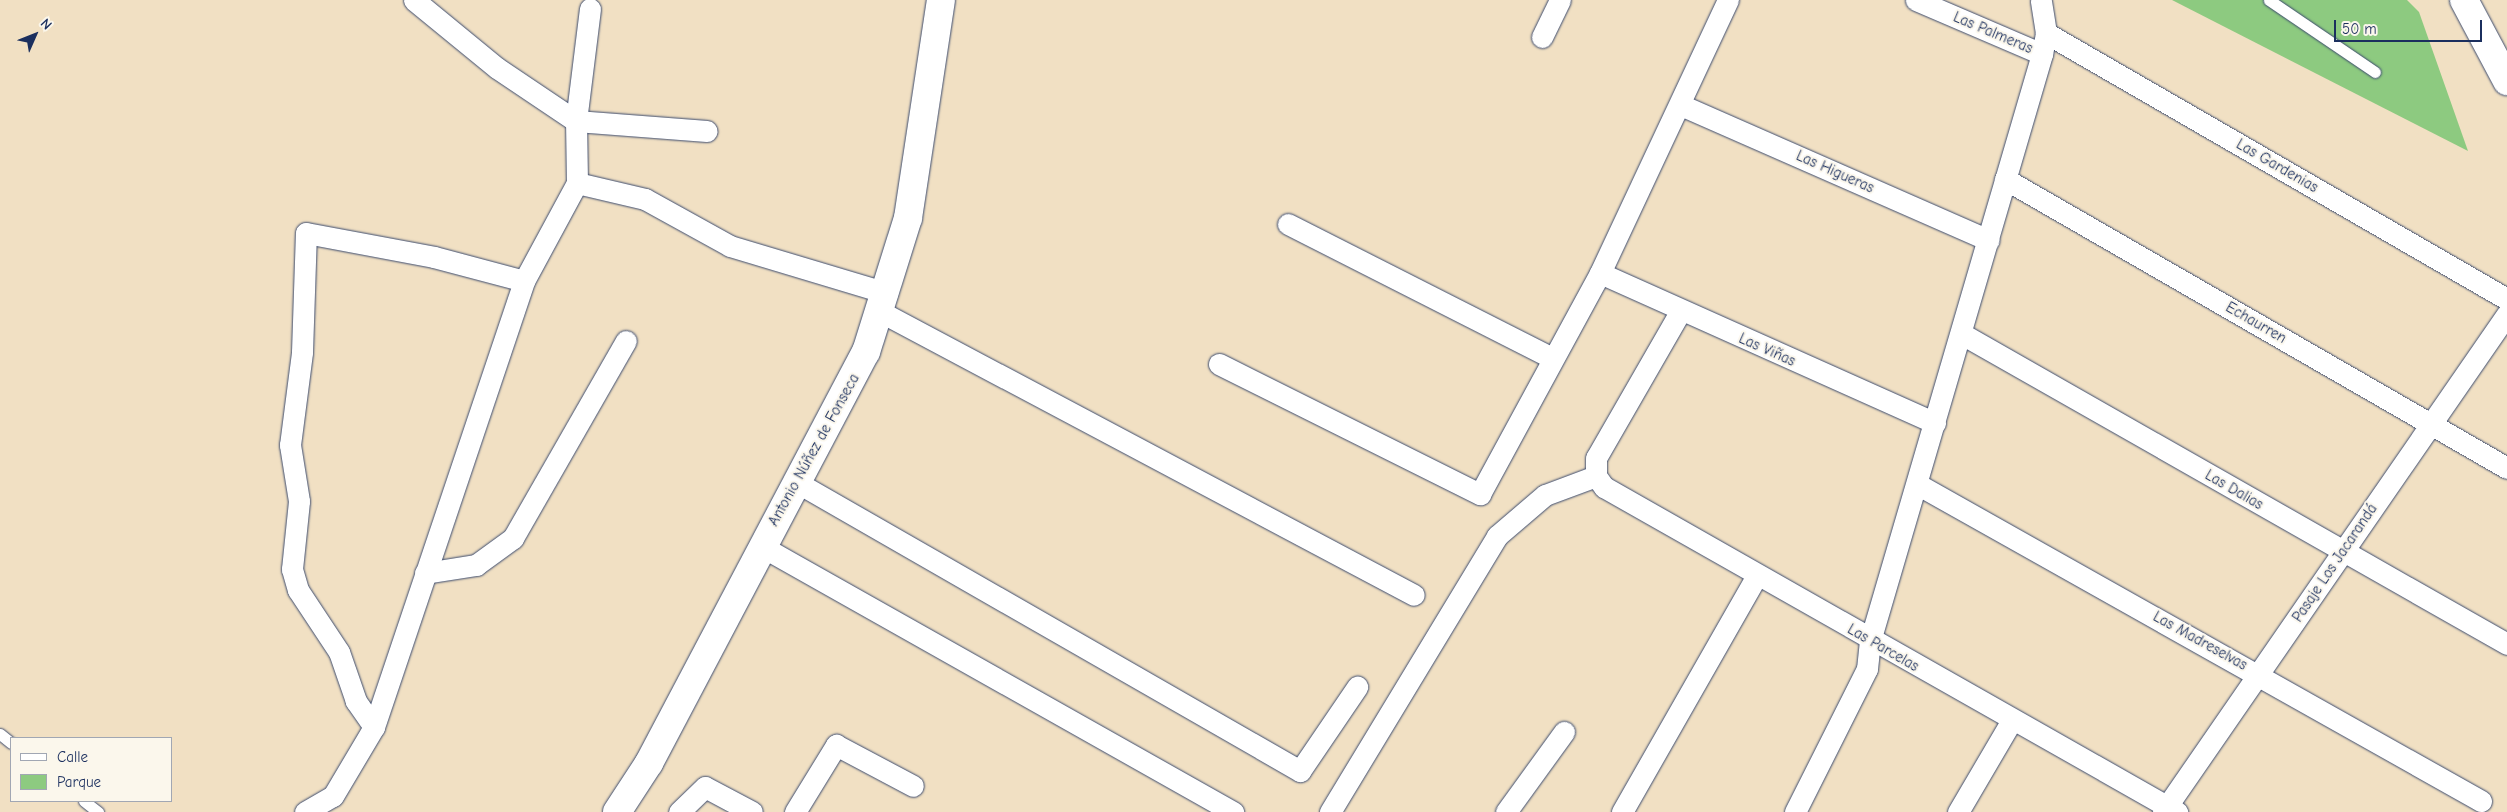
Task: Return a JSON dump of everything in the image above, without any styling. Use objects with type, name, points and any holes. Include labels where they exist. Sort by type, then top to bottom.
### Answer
[{"type":"main road","name":"Antonio Núñez de Fonseca","points":[[617,812],[649,762],[761,546],[848,391],[884,303],[908,218],[941,0]]},
{"type":"main road","points":[[2464,0],[2507,81]]},
{"type":"street","points":[[414,0],[497,68],[576,121],[707,131]]},
{"type":"street","points":[[1542,37],[1560,0]]},
{"type":"street","points":[[1219,364],[1480,494],[1552,358],[1600,273],[1681,105],[1728,0]]},
{"type":"street","name":"Las Palmeras","points":[[1916,0],[2042,54]]},
{"type":"street","points":[[1795,812],[1857,696],[1867,669],[1870,641],[1962,334],[2042,54],[2046,33],[2041,0]]},
{"type":"street","points":[[305,812],[333,796],[374,726],[524,281],[577,183],[576,121],[590,9]]},
{"type":"street","name":"Las Gardenias","points":[[2046,33],[2507,299]]},
{"type":"street","name":"Las Higueras","points":[[1681,105],[1989,240]]},
{"type":"street","name":"Echaurren","points":[[2005,179],[2507,468]]},
{"type":"street","points":[[577,183],[645,198],[730,246],[884,303],[1414,595]]},
{"type":"street","points":[[1288,224],[1552,358]]},
{"type":"street","points":[[374,726],[356,701],[339,652],[298,590],[292,569],[299,501],[290,445],[302,352],[306,233],[425,255],[524,281]]},
{"type":"street","name":"Las Viñas","points":[[1600,273],[1680,312],[1935,423]]},
{"type":"street","points":[[1330,812],[1497,536],[1545,496],[1596,476],[1599,450],[1680,312]]},
{"type":"street","name":"Pasaje Los Jacarandá","points":[[2169,810],[2259,674],[2507,314]]},
{"type":"street","name":"Las Dalias","points":[[1962,334],[2343,553],[2507,644]]},
{"type":"street","points":[[425,572],[476,564],[513,538],[626,341]]},
{"type":"street","name":"Las Parcelas","points":[[1596,476],[1609,492],[2169,810]]},
{"type":"street","points":[[798,483],[1300,770],[1357,686]]},
{"type":"street","name":"Las Madreselvas","points":[[1917,484],[2259,674],[2481,801]]},
{"type":"street","points":[[761,546],[1232,812]]},
{"type":"street","points":[[1622,812],[1757,575]]},
{"type":"street","points":[[1958,812],[2012,720]]},
{"type":"street","points":[[1506,812],[1564,732]]},
{"type":"street","points":[[795,812],[836,744],[913,786]]},
{"type":"street","points":[[678,812],[705,787],[752,812]]},
{"type":"lane","points":[[2269,0],[2375,72]]},
{"type":"lane","points":[[0,734],[10,742]]},
{"type":"lane","points":[[85,802],[98,812]]},
{"type":"green space","points":[[2172,0],[2407,0],[2419,12],[2468,151]]}]
